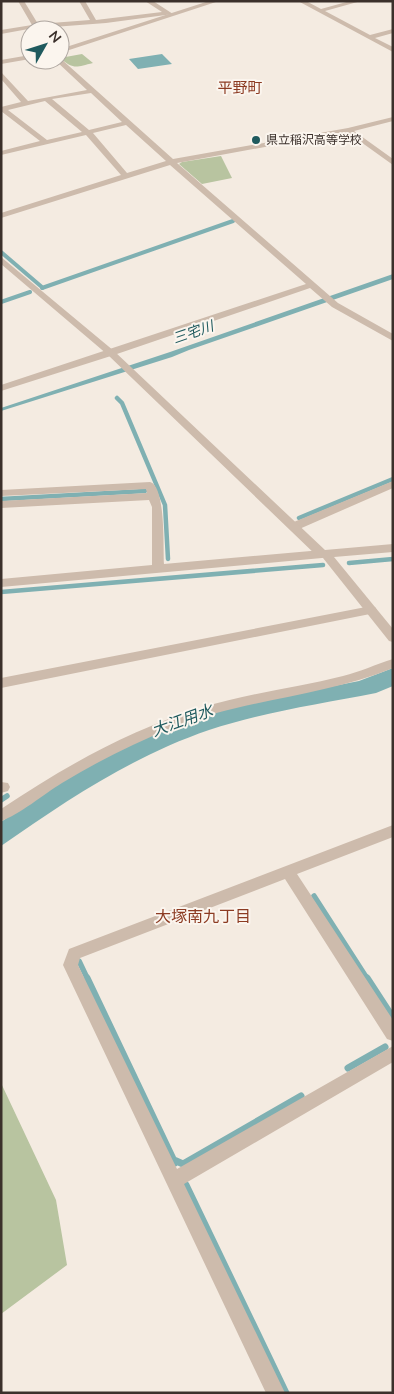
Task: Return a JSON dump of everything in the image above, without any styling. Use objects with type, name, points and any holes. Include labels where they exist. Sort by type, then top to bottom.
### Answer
[{"type":"street","points":[[21,1],[33,20]]},
{"type":"street","points":[[82,1],[94,21]]},
{"type":"street","points":[[148,1],[171,14]]},
{"type":"street","points":[[70,48],[216,1]]},
{"type":"street","points":[[301,1],[393,50]]},
{"type":"street","points":[[320,11],[358,1]]},
{"type":"street","points":[[70,24],[171,14]]},
{"type":"street","points":[[1,32],[20,29]]},
{"type":"street","points":[[369,37],[393,30]]},
{"type":"street","points":[[2,60],[20,58]]},
{"type":"street","points":[[69,70],[311,285],[333,303],[393,338]]},
{"type":"street","points":[[1,74],[26,103]]},
{"type":"street","points":[[2,109],[46,98],[92,91]]},
{"type":"street","points":[[46,98],[88,132],[126,177]]},
{"type":"street","points":[[2,109],[44,141]]},
{"type":"street","points":[[1,216],[171,162],[348,130],[393,119]]},
{"type":"street","points":[[1,153],[44,141],[127,123]]},
{"type":"street","points":[[348,130],[393,163]]},
{"type":"street","points":[[1,259],[115,357],[293,527],[324,554],[393,638]]},
{"type":"street","points":[[1,388],[115,357],[311,285]]},
{"type":"street","points":[[293,527],[393,484]]},
{"type":"street","points":[[1,494],[150,485],[157,507],[158,569]]},
{"type":"street","points":[[1,504],[153,496]]},
{"type":"street","points":[[1,583],[393,548]]},
{"type":"street","points":[[1,683],[371,610]]},
{"type":"street","points":[[1,816],[74,768],[137,737],[183,718],[252,699],[357,677],[393,663]]},
{"type":"street","points":[[276,1393],[70,965],[74,954],[393,831]]},
{"type":"street","points":[[288,872],[393,1034]]},
{"type":"street","points":[[174,1180],[393,1053]]},
{"type":"green space","points":[[82,54],[93,63],[83,66],[72,66],[70,65],[70,56]]},
{"type":"green space","points":[[221,156],[232,178],[202,184],[179,164],[182,162]]},
{"type":"green space","points":[[1,1083],[56,1200],[67,1265],[1,1314]]},
{"type":"water","points":[[162,54],[172,64],[138,69],[129,59]]},
{"type":"water","points":[[393,274],[393,279],[172,357],[1,411],[1,408],[170,352]]},
{"type":"water","points":[[393,668],[393,686],[376,693],[250,718],[209,730],[154,753],[101,780],[1,846],[1,822],[61,780],[100,758],[182,722],[257,701],[359,681]]},
{"type":"waterway","points":[[43,288],[233,221]]},
{"type":"waterway","points":[[1,252],[43,288]]},
{"type":"waterway","points":[[1,302],[30,292]]},
{"type":"waterway","points":[[117,398],[122,403],[165,505],[168,559]]},
{"type":"waterway","points":[[299,518],[393,479]]},
{"type":"waterway","points":[[1,499],[145,491]]},
{"type":"waterway","name":"大江用水","points":[[349,563],[393,559]]},
{"type":"waterway","name":"大江用水","points":[[1,592],[323,565]]},
{"type":"waterway","points":[[1,800],[7,796]]},
{"type":"waterway","points":[[314,896],[368,980]]},
{"type":"waterway","points":[[79,961],[88,980]]},
{"type":"waterway","points":[[87,978],[175,1163]]},
{"type":"waterway","points":[[367,978],[393,1018]]},
{"type":"waterway","points":[[348,1068],[385,1047]]},
{"type":"waterway","points":[[174,1160],[183,1164],[301,1096]]},
{"type":"waterway","points":[[186,1185],[286,1393]]},
{"type":"place","name":"県立稲沢高等学校","points":[[256,140]]},
{"type":"district","name":"平野町","points":[[240,88]]},
{"type":"district","name":"大塚南九丁目","points":[[203,916]]},
{"type":"water label","name":"三宅川","points":[[193,332]]}]
